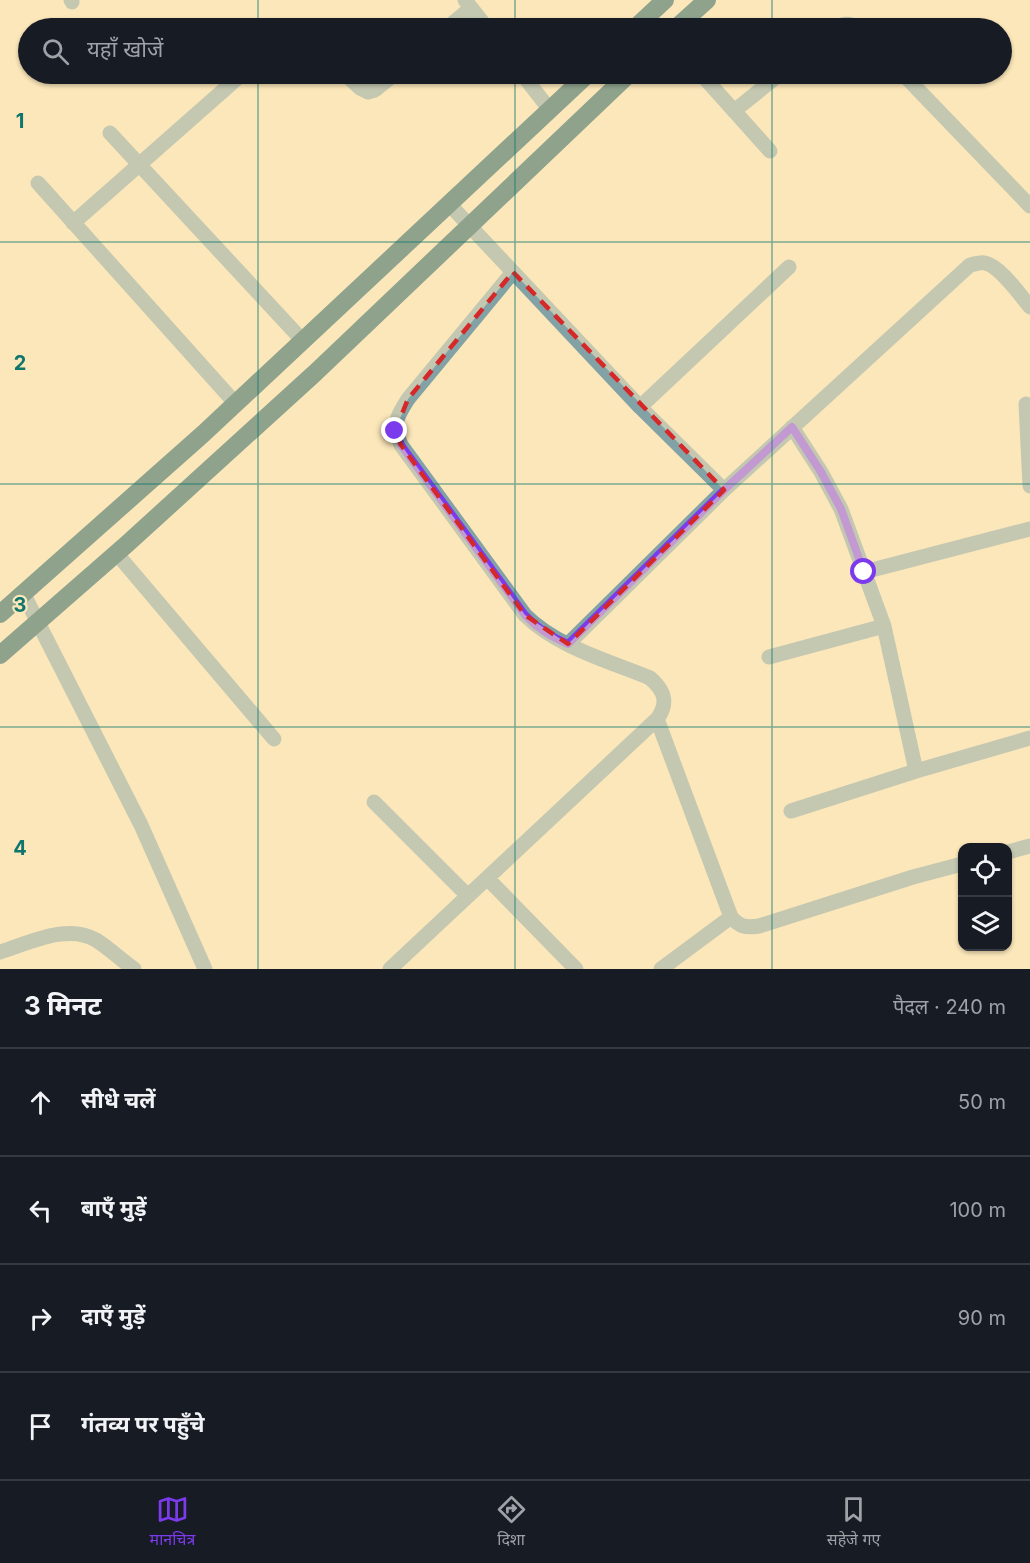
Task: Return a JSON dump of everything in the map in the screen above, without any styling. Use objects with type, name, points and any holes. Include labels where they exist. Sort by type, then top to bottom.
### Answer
[{"type":"highway","points":[[646,18],[665,0]]},
{"type":"highway","points":[[687,18],[706,0]]},
{"type":"highway","points":[[0,614],[236,404],[577,84]]},
{"type":"highway","points":[[0,655],[117,554],[315,373],[618,84]]},
{"type":"street","points":[[456,18],[468,4],[479,18]]},
{"type":"street","points":[[73,223],[231,84]]},
{"type":"street","points":[[356,84],[368,92],[382,84]]},
{"type":"street","points":[[530,84],[550,110]]},
{"type":"street","points":[[710,84],[770,151]]},
{"type":"street","points":[[734,111],[768,84]]},
{"type":"street","points":[[913,84],[1030,206]]},
{"type":"street","points":[[110,133],[303,341]]},
{"type":"street","points":[[38,183],[236,404]]},
{"type":"street","points":[[450,205],[640,406],[724,490]]},
{"type":"street","points":[[568,644],[724,490],[970,266],[982,262],[991,265],[1030,307]]},
{"type":"street","points":[[640,406],[789,267]]},
{"type":"street","points":[[390,969],[657,719],[663,710],[664,699],[660,686],[650,678],[552,638],[525,615],[401,445],[395,431],[399,415],[408,399],[513,272]]},
{"type":"street","points":[[1026,404],[1030,486]]},
{"type":"street","points":[[792,427],[821,472],[841,509],[884,626],[916,771]]},
{"type":"street","points":[[864,572],[1030,530]]},
{"type":"street","points":[[117,554],[274,739]]},
{"type":"street","points":[[23,593],[141,825],[205,969]]},
{"type":"street","points":[[769,657],[884,626]]},
{"type":"street","points":[[657,719],[731,917],[739,925],[749,928],[759,926],[913,877],[958,865]]},
{"type":"street","points":[[791,811],[1030,738]]},
{"type":"street","points":[[374,802],[468,896]]},
{"type":"street","points":[[1012,851],[1030,846]]},
{"type":"street","points":[[488,878],[576,969]]},
{"type":"street","points":[[661,969],[731,917]]},
{"type":"street","points":[[0,952],[61,933],[80,933],[95,939],[134,969]]},
{"type":"highlighted area","points":[[513,272],[724,490],[568,644],[525,615],[401,445],[395,431],[408,399]]},
{"type":"route","points":[[395,431],[401,445],[525,615],[552,638],[568,644],[724,490],[792,427],[821,472],[841,509],[864,572]]}]
